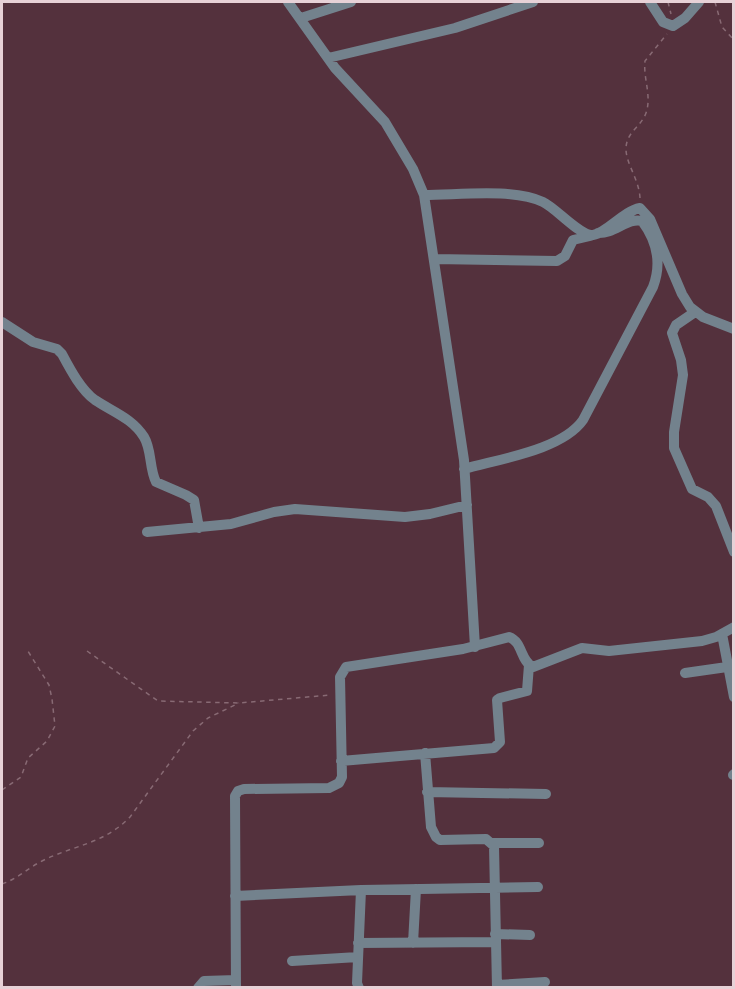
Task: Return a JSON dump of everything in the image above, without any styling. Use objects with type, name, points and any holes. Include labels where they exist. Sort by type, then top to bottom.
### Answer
[{"type":"street","points":[[288,2],[341,75],[385,122],[413,169],[424,195],[464,469],[475,647]]},
{"type":"street","points":[[301,18],[351,2]]},
{"type":"street","points":[[328,58],[455,28],[533,2]]},
{"type":"street","points":[[650,2],[663,22],[673,26],[685,18],[699,2]]},
{"type":"street","points":[[424,195],[524,195],[549,205],[582,232],[596,234],[627,213],[640,208],[650,219],[682,294],[695,312],[734,329]]},
{"type":"street","points":[[435,259],[557,261],[565,256],[573,240],[609,232],[636,220],[642,221],[655,244],[658,255],[658,269],[653,287],[583,420],[574,431],[559,441],[464,469]]},
{"type":"street","points":[[695,312],[676,325],[672,333],[681,360],[683,375],[674,432],[674,448],[692,489],[708,498],[716,506],[734,552]]},
{"type":"street","points":[[2,322],[33,342],[57,349],[92,397],[134,425],[146,441],[156,482],[194,500],[199,528]]},
{"type":"street","points":[[147,532],[231,524],[274,512],[295,509],[405,517],[430,514],[467,505]]},
{"type":"street","points":[[529,665],[538,666],[582,648],[609,651],[702,641],[734,627]]},
{"type":"street","points":[[722,634],[734,696]]},
{"type":"street","points":[[198,987],[204,981],[236,984],[234,796],[238,791],[244,789],[329,788],[339,783],[342,777],[341,761],[340,677],[345,667],[475,647],[508,637],[517,643],[529,665],[527,691],[497,700],[500,742],[498,746],[490,749],[341,761]]},
{"type":"street","points":[[685,673],[727,667]]},
{"type":"street","points":[[425,753],[431,827],[436,837],[440,840],[486,839],[492,843],[538,843]]},
{"type":"street","points":[[428,792],[546,794]]},
{"type":"street","points":[[492,843],[494,846],[497,986],[545,982]]},
{"type":"street","points":[[235,896],[361,890],[538,887]]},
{"type":"street","points":[[413,942],[416,889]]},
{"type":"street","points":[[358,987],[361,890]]},
{"type":"street","points":[[358,943],[530,935]]},
{"type":"street","points":[[292,961],[358,957]]},
{"type":"path","points":[[640,208],[640,190],[627,153],[627,142],[630,134],[644,119],[648,105],[645,61],[673,26],[668,2]]},
{"type":"path","points":[[715,2],[722,27],[734,40]]},
{"type":"path","points":[[2,790],[21,777],[28,758],[47,741],[55,726],[51,692],[44,675],[26,648]]},
{"type":"path","points":[[87,651],[158,701],[239,704],[340,694]]},
{"type":"path","points":[[2,884],[16,879],[42,861],[102,839],[121,827],[193,731],[208,717],[239,704]]}]
